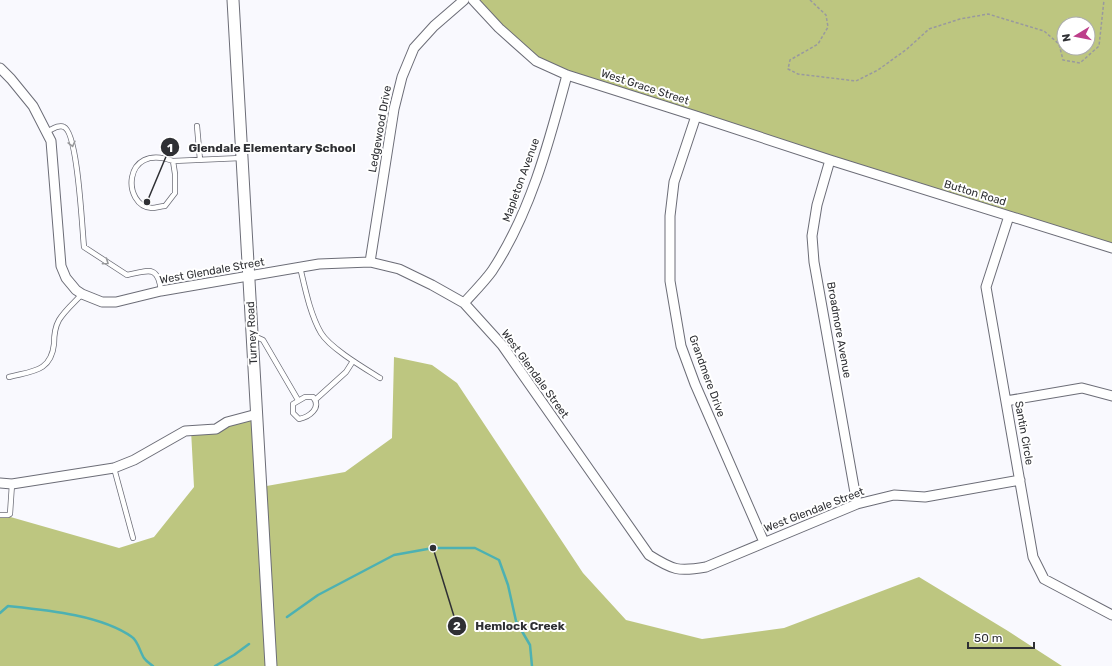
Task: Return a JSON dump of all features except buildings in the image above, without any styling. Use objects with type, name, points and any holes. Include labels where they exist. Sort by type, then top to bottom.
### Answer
[{"type":"street","name":"Turney Road","points":[[233,0],[271,666]]},
{"type":"street","name":"Ledgewood Drive","points":[[370,262],[394,109],[402,77],[414,48],[434,26],[464,0]]},
{"type":"street","name":"West Grace Street","points":[[473,0],[499,28],[536,61],[567,75],[830,160]]},
{"type":"street","name":"West Glendale Street","points":[[0,68],[33,106],[51,141],[61,266],[69,282],[82,294],[102,302],[116,302],[161,292],[319,264],[370,262],[399,269],[464,303],[502,345],[649,555],[668,566],[685,570],[706,567],[857,504],[894,495],[925,497],[1020,480]]},
{"type":"street","name":"Mapleton Avenue","points":[[464,303],[492,272],[519,224],[545,154],[567,75]]},
{"type":"street","name":"Grandmere Drive","points":[[696,116],[674,182],[670,223],[670,281],[681,346],[695,384],[764,542]]},
{"type":"street","name":"Button Road","points":[[830,160],[1112,248]]},
{"type":"street","name":"Broadmore Avenue","points":[[830,160],[817,205],[812,236],[814,262],[857,504]]},
{"type":"street","name":"Santin Circle","points":[[1009,216],[986,288],[1033,557],[1044,579],[1112,615]]},
{"type":"street","points":[[1006,401],[1082,388],[1112,396]]},
{"type":"street","points":[[0,483],[12,484],[114,468],[134,460],[185,431],[216,429],[227,422],[257,414]]},
{"type":"lane","points":[[46,132],[60,126],[68,130],[76,163],[84,247],[120,272],[127,275],[148,271],[154,272],[158,275],[161,292]]},
{"type":"lane","points":[[197,126],[200,160]]},
{"type":"lane","points":[[173,161],[175,193],[165,206],[152,208],[141,205],[134,196],[131,183],[134,169],[144,159],[163,157],[173,161],[243,158]]},
{"type":"lane","points":[[300,267],[316,322],[321,333],[326,339],[353,361],[380,378]]},
{"type":"lane","points":[[9,377],[36,370],[47,363],[52,357],[56,329],[59,320],[82,294]]},
{"type":"lane","points":[[252,335],[263,340],[298,400]]},
{"type":"lane","points":[[315,400],[346,372],[353,361]]},
{"type":"lane","points":[[310,396],[316,403],[315,411],[306,417],[299,419],[293,413],[292,408],[293,404],[298,400],[310,396]]},
{"type":"lane","points":[[114,468],[133,538]]},
{"type":"lane","points":[[0,516],[10,514],[12,484]]},
{"type":"path","points":[[810,0],[826,15],[828,27],[818,44],[790,60],[788,69],[798,74],[856,81],[878,70],[907,49],[929,29],[960,19],[988,14],[1044,31],[1059,44],[1063,60],[1080,63],[1099,46],[1104,0]]},
{"type":"green space","points":[[473,0],[1112,0],[1112,248],[536,61]]},
{"type":"green space","points":[[394,357],[432,365],[457,383],[583,573],[626,620],[702,639],[784,628],[919,577],[1062,666],[0,666],[0,514],[119,548],[154,537],[194,487],[191,430],[257,414],[261,487],[345,472],[392,438]]},
{"type":"waterway","points":[[287,617],[318,595],[394,555],[433,548],[475,548],[499,560],[508,585],[516,621],[530,645],[532,666]]},
{"type":"waterway","points":[[0,613],[8,606],[39,609],[105,623],[132,637],[144,658],[153,666]]},
{"type":"waterway","points":[[215,666],[249,644]]},
{"type":"place","name":"Glendale Elementary School","points":[[147,202]]},
{"type":"place","name":"Hemlock Creek","points":[[433,548]]}]
